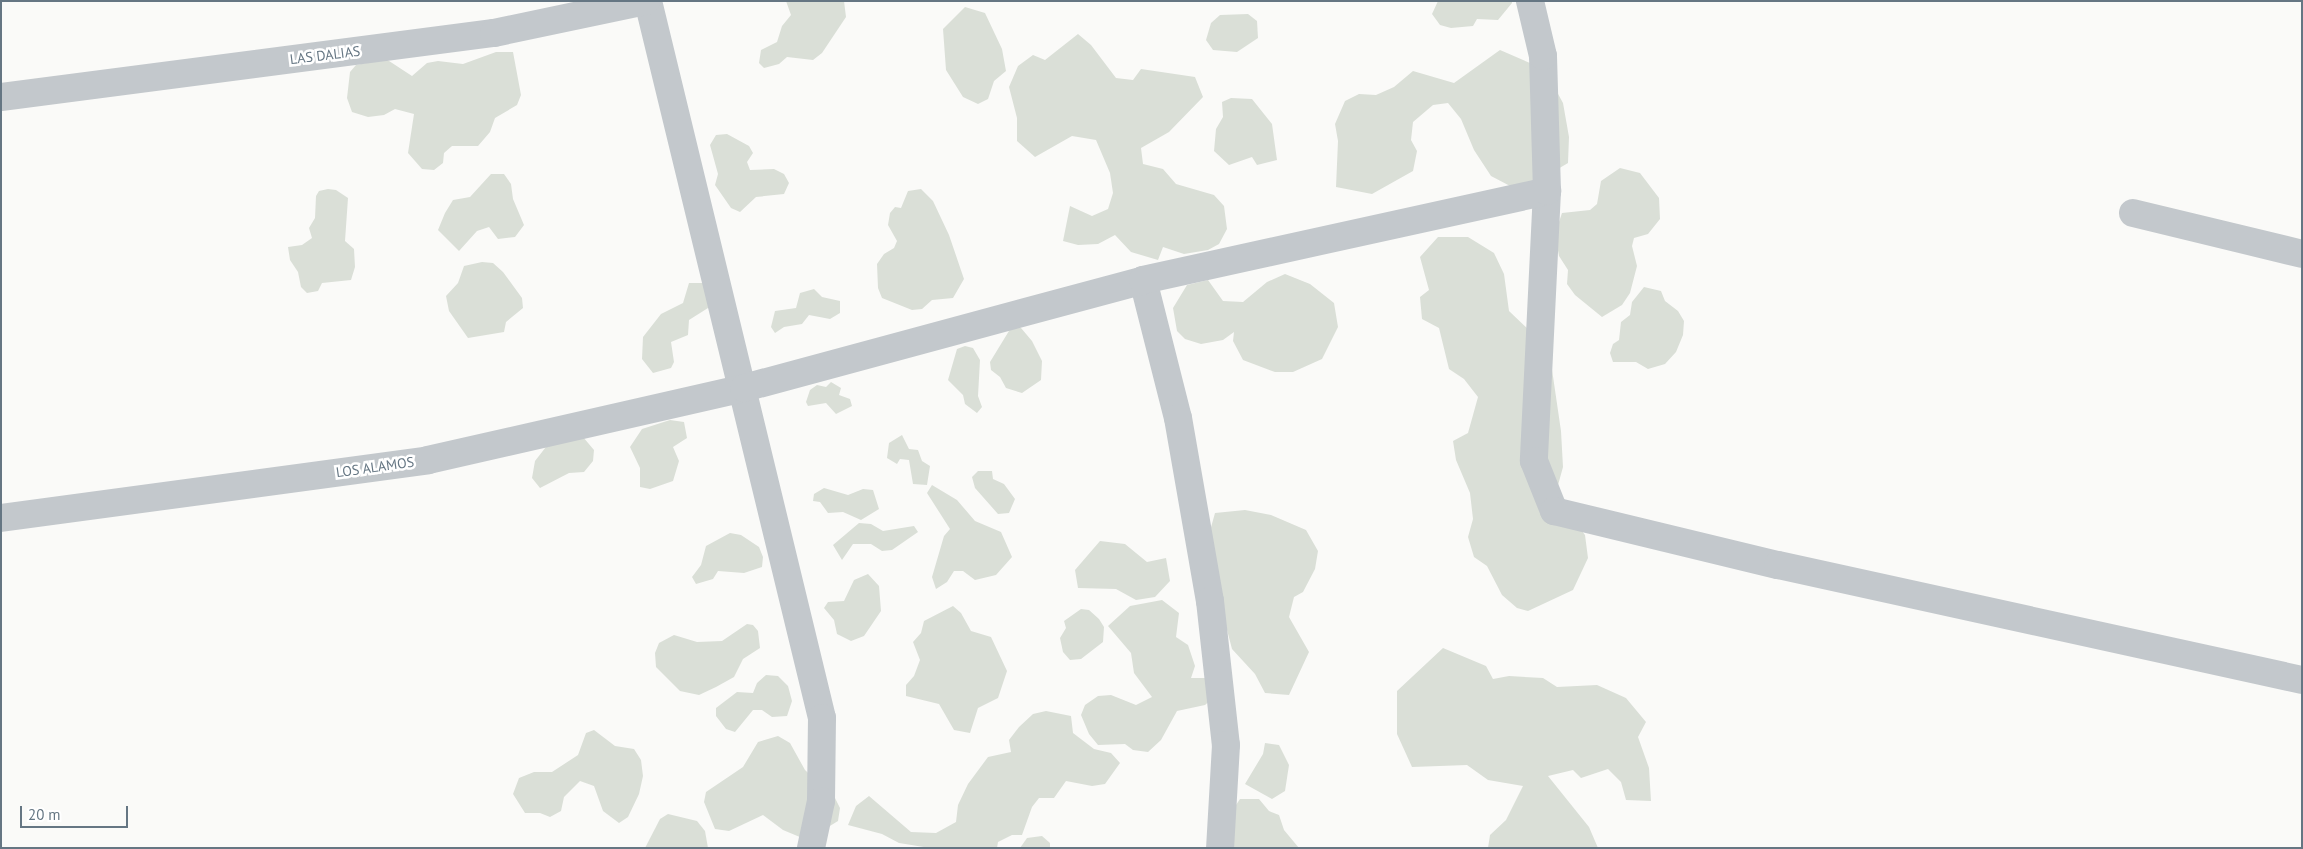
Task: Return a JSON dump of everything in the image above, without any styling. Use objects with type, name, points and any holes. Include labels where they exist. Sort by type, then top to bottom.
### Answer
[{"type":"street","name":"LAS DALIAS","points":[[1,98],[494,34],[647,1]]},
{"type":"street","points":[[647,1],[744,388],[822,718],[821,800],[811,848]]},
{"type":"street","points":[[1530,1],[1543,56],[1547,191],[1534,461],[1554,511],[1778,565],[2302,680]]},
{"type":"street","name":"LOS ALAMOS","points":[[1,518],[428,460],[744,388],[1142,280],[1547,191]]},
{"type":"street","points":[[2133,213],[2302,254]]},
{"type":"street","points":[[1142,280],[1178,418],[1210,600],[1226,745],[1220,848]]},
{"type":"shaded area","points":[[786,1],[844,1],[846,17],[822,53],[813,60],[787,57],[779,64],[764,68],[759,63],[761,50],[777,42],[782,26],[791,15]]},
{"type":"shaded area","points":[[1438,1],[1512,1],[1512,3],[1498,20],[1477,19],[1473,26],[1451,28],[1440,25],[1432,14]]},
{"type":"shaded area","points":[[965,7],[985,13],[1002,49],[1006,71],[994,81],[988,99],[978,104],[963,97],[946,70],[943,29]]},
{"type":"shaded area","points":[[1248,14],[1257,21],[1258,38],[1237,52],[1213,50],[1206,40],[1211,23],[1220,15]]},
{"type":"shaded area","points":[[1078,34],[1091,45],[1116,78],[1133,80],[1141,69],[1195,77],[1203,97],[1169,132],[1141,148],[1143,164],[1163,169],[1176,184],[1214,195],[1224,206],[1227,229],[1219,244],[1208,250],[1184,254],[1163,247],[1158,260],[1131,252],[1115,235],[1098,244],[1078,245],[1063,241],[1070,206],[1092,216],[1108,209],[1113,193],[1110,173],[1096,140],[1072,136],[1035,157],[1017,141],[1017,118],[1009,87],[1018,66],[1033,55],[1045,60]]},
{"type":"shaded area","points":[[1500,50],[1537,66],[1551,81],[1563,103],[1569,137],[1568,163],[1531,185],[1512,187],[1491,176],[1474,150],[1461,119],[1448,103],[1433,105],[1413,122],[1411,140],[1417,151],[1413,171],[1372,194],[1336,187],[1338,141],[1335,124],[1345,101],[1359,94],[1376,95],[1394,87],[1413,71],[1454,83]]},
{"type":"shaded area","points":[[496,52],[513,52],[521,95],[517,105],[495,118],[490,132],[478,146],[452,146],[444,153],[443,163],[434,170],[422,169],[408,153],[414,114],[395,109],[384,115],[368,117],[352,112],[347,98],[350,72],[356,65],[386,59],[412,76],[427,63],[438,61],[463,64]]},
{"type":"shaded area","points":[[1231,98],[1252,99],[1272,124],[1277,160],[1257,165],[1252,157],[1229,165],[1214,151],[1216,129],[1223,117],[1222,102]]},
{"type":"shaded area","points":[[727,134],[749,146],[753,153],[747,162],[750,170],[774,169],[784,174],[789,183],[784,194],[756,197],[740,212],[731,208],[715,185],[718,174],[710,145],[716,135]]},
{"type":"shaded area","points":[[1620,168],[1640,173],[1659,198],[1660,219],[1648,234],[1634,238],[1632,246],[1637,266],[1630,293],[1622,305],[1602,317],[1575,295],[1567,284],[1568,270],[1559,256],[1555,234],[1562,213],[1590,210],[1597,204],[1601,181]]},
{"type":"shaded area","points":[[491,174],[504,174],[511,184],[513,199],[524,225],[515,237],[498,239],[489,227],[477,231],[459,251],[438,230],[445,213],[453,200],[470,197]]},
{"type":"shaded area","points":[[921,189],[933,201],[949,235],[964,279],[953,298],[932,300],[922,309],[912,310],[882,298],[878,288],[877,264],[884,254],[894,248],[897,241],[888,225],[890,213],[895,207],[901,208],[908,191]]},
{"type":"shaded area","points":[[336,190],[348,198],[345,241],[354,249],[355,267],[351,280],[322,283],[318,291],[307,293],[301,287],[298,272],[290,260],[288,247],[302,245],[312,238],[309,228],[315,218],[316,196],[319,191]]},
{"type":"shaded area","points":[[1438,237],[1468,237],[1494,253],[1504,274],[1509,311],[1549,349],[1561,431],[1563,467],[1555,496],[1585,535],[1588,558],[1573,590],[1528,611],[1517,608],[1502,595],[1487,566],[1474,557],[1468,537],[1473,519],[1470,493],[1456,460],[1453,441],[1468,433],[1478,397],[1464,379],[1449,369],[1439,328],[1422,319],[1420,297],[1429,290],[1420,257]]},
{"type":"shaded area","points":[[482,262],[493,263],[503,272],[522,298],[523,308],[506,322],[504,332],[468,338],[449,311],[446,296],[458,283],[464,266]]},
{"type":"shaded area","points":[[1285,274],[1310,284],[1334,303],[1338,327],[1322,359],[1293,372],[1275,372],[1243,360],[1233,341],[1234,332],[1223,340],[1201,344],[1185,339],[1177,331],[1173,308],[1187,285],[1208,280],[1223,301],[1243,302],[1267,282]]},
{"type":"shaded area","points":[[689,283],[704,283],[710,297],[708,308],[689,320],[688,335],[671,342],[674,362],[671,368],[653,373],[642,359],[643,337],[661,314],[683,303]]},
{"type":"shaded area","points":[[1644,287],[1661,291],[1665,301],[1678,311],[1684,321],[1683,335],[1676,352],[1665,364],[1648,369],[1636,362],[1613,362],[1610,353],[1613,344],[1619,340],[1621,322],[1630,315],[1632,302]]},
{"type":"shaded area","points":[[814,289],[822,297],[840,301],[840,313],[830,319],[809,315],[802,324],[784,327],[775,333],[771,327],[775,311],[796,308],[800,293]]},
{"type":"shaded area","points":[[1012,326],[1021,328],[1032,341],[1042,361],[1041,380],[1022,393],[1006,388],[1000,377],[991,370],[990,362]]},
{"type":"shaded area","points":[[965,346],[973,348],[980,360],[978,396],[982,407],[977,413],[965,404],[963,395],[948,380],[957,349]]},
{"type":"shaded area","points":[[831,382],[841,388],[839,395],[850,399],[852,406],[836,414],[826,403],[808,406],[806,402],[810,390],[817,385],[826,387]]},
{"type":"shaded area","points":[[670,420],[684,422],[687,438],[673,447],[679,461],[673,481],[650,489],[640,487],[640,468],[630,447],[642,429]]},
{"type":"shaded area","points":[[556,434],[583,437],[594,450],[593,461],[584,472],[569,473],[540,488],[532,478],[535,461]]},
{"type":"shaded area","points":[[902,435],[909,449],[918,450],[922,461],[930,466],[927,485],[913,484],[909,460],[900,459],[897,464],[887,458],[889,443]]},
{"type":"shaded area","points":[[978,471],[992,471],[993,479],[1004,484],[1015,499],[1009,513],[998,514],[975,488],[972,477]]},
{"type":"shaded area","points":[[932,485],[957,500],[975,521],[1001,532],[1012,557],[996,575],[975,580],[963,571],[954,571],[947,582],[936,589],[932,577],[944,536],[950,529],[927,493]]},
{"type":"shaded area","points":[[824,488],[848,495],[863,489],[873,490],[879,509],[861,520],[843,512],[828,513],[820,502],[813,501],[814,494]]},
{"type":"shaded area","points":[[1245,510],[1271,515],[1306,530],[1318,551],[1315,569],[1303,592],[1294,597],[1289,617],[1309,652],[1289,695],[1265,693],[1255,674],[1232,649],[1226,626],[1208,538],[1215,513]]},
{"type":"shaded area","points":[[859,523],[871,524],[883,531],[914,526],[918,532],[892,550],[882,551],[871,544],[853,544],[842,560],[833,545]]},
{"type":"shaded area","points":[[730,533],[741,535],[759,547],[763,557],[762,567],[744,573],[718,571],[713,579],[696,584],[692,577],[701,565],[706,546]]},
{"type":"shaded area","points":[[1100,541],[1125,544],[1147,562],[1166,558],[1170,581],[1155,597],[1136,600],[1116,589],[1078,588],[1075,570]]},
{"type":"shaded area","points":[[868,574],[879,586],[881,611],[864,636],[851,641],[837,634],[834,620],[824,608],[828,602],[844,601],[854,580]]},
{"type":"shaded area","points":[[1162,600],[1179,613],[1176,637],[1188,645],[1195,666],[1191,678],[1206,678],[1213,698],[1205,705],[1177,711],[1161,740],[1148,752],[1133,750],[1125,744],[1098,745],[1089,734],[1081,715],[1085,705],[1098,696],[1111,695],[1136,705],[1152,697],[1134,673],[1131,653],[1108,626],[1130,606]]},
{"type":"shaded area","points":[[953,606],[961,613],[971,631],[991,637],[1007,671],[998,698],[978,708],[970,733],[954,730],[939,704],[906,696],[906,685],[914,676],[920,660],[913,642],[921,633],[924,621]]},
{"type":"shaded area","points":[[1081,609],[1089,610],[1099,619],[1104,627],[1103,642],[1081,659],[1070,660],[1063,652],[1060,638],[1066,628],[1064,621]]},
{"type":"shaded area","points":[[747,624],[753,625],[758,631],[760,648],[743,659],[734,677],[716,687],[699,695],[680,691],[656,667],[655,653],[659,643],[674,635],[697,642],[722,641]]},
{"type":"shaded area","points":[[1443,648],[1486,666],[1493,679],[1509,676],[1543,678],[1557,687],[1597,685],[1626,698],[1646,722],[1638,737],[1649,768],[1651,801],[1626,800],[1621,782],[1608,769],[1581,778],[1573,770],[1548,776],[1589,827],[1598,848],[1488,848],[1490,835],[1506,820],[1523,786],[1488,780],[1467,765],[1412,767],[1397,734],[1397,691]]},
{"type":"shaded area","points":[[766,675],[778,676],[788,686],[792,701],[787,716],[772,717],[762,710],[753,710],[735,732],[726,729],[716,716],[716,708],[737,692],[753,693],[757,683]]},
{"type":"shaded area","points":[[1046,711],[1071,716],[1073,733],[1094,749],[1111,753],[1120,763],[1105,784],[1092,786],[1066,781],[1054,798],[1039,798],[1032,807],[1022,835],[1012,835],[998,842],[997,848],[930,848],[899,843],[882,834],[848,825],[856,806],[869,796],[911,832],[936,833],[956,822],[958,805],[968,784],[988,757],[1011,752],[1009,740],[1019,727],[1033,714]]},
{"type":"shaded area","points":[[594,730],[615,746],[634,749],[641,760],[643,776],[639,794],[628,817],[619,823],[603,811],[594,786],[580,781],[564,797],[561,811],[550,817],[540,813],[525,813],[513,794],[519,778],[534,772],[552,772],[578,755],[586,733]]},
{"type":"shaded area","points":[[778,736],[790,743],[805,770],[835,798],[840,808],[838,821],[807,840],[783,830],[763,815],[729,831],[715,829],[704,802],[706,792],[743,767],[758,742]]},
{"type":"shaded area","points":[[1265,743],[1279,745],[1289,765],[1285,791],[1272,799],[1245,784],[1263,754]]},
{"type":"shaded area","points":[[1240,799],[1259,799],[1269,811],[1279,815],[1284,830],[1299,848],[1234,848],[1230,832],[1232,811]]},
{"type":"shaded area","points":[[668,814],[697,821],[705,831],[708,848],[645,848],[660,819]]},
{"type":"shaded area","points":[[1042,836],[1050,843],[1050,848],[1020,848],[1027,838]]}]
